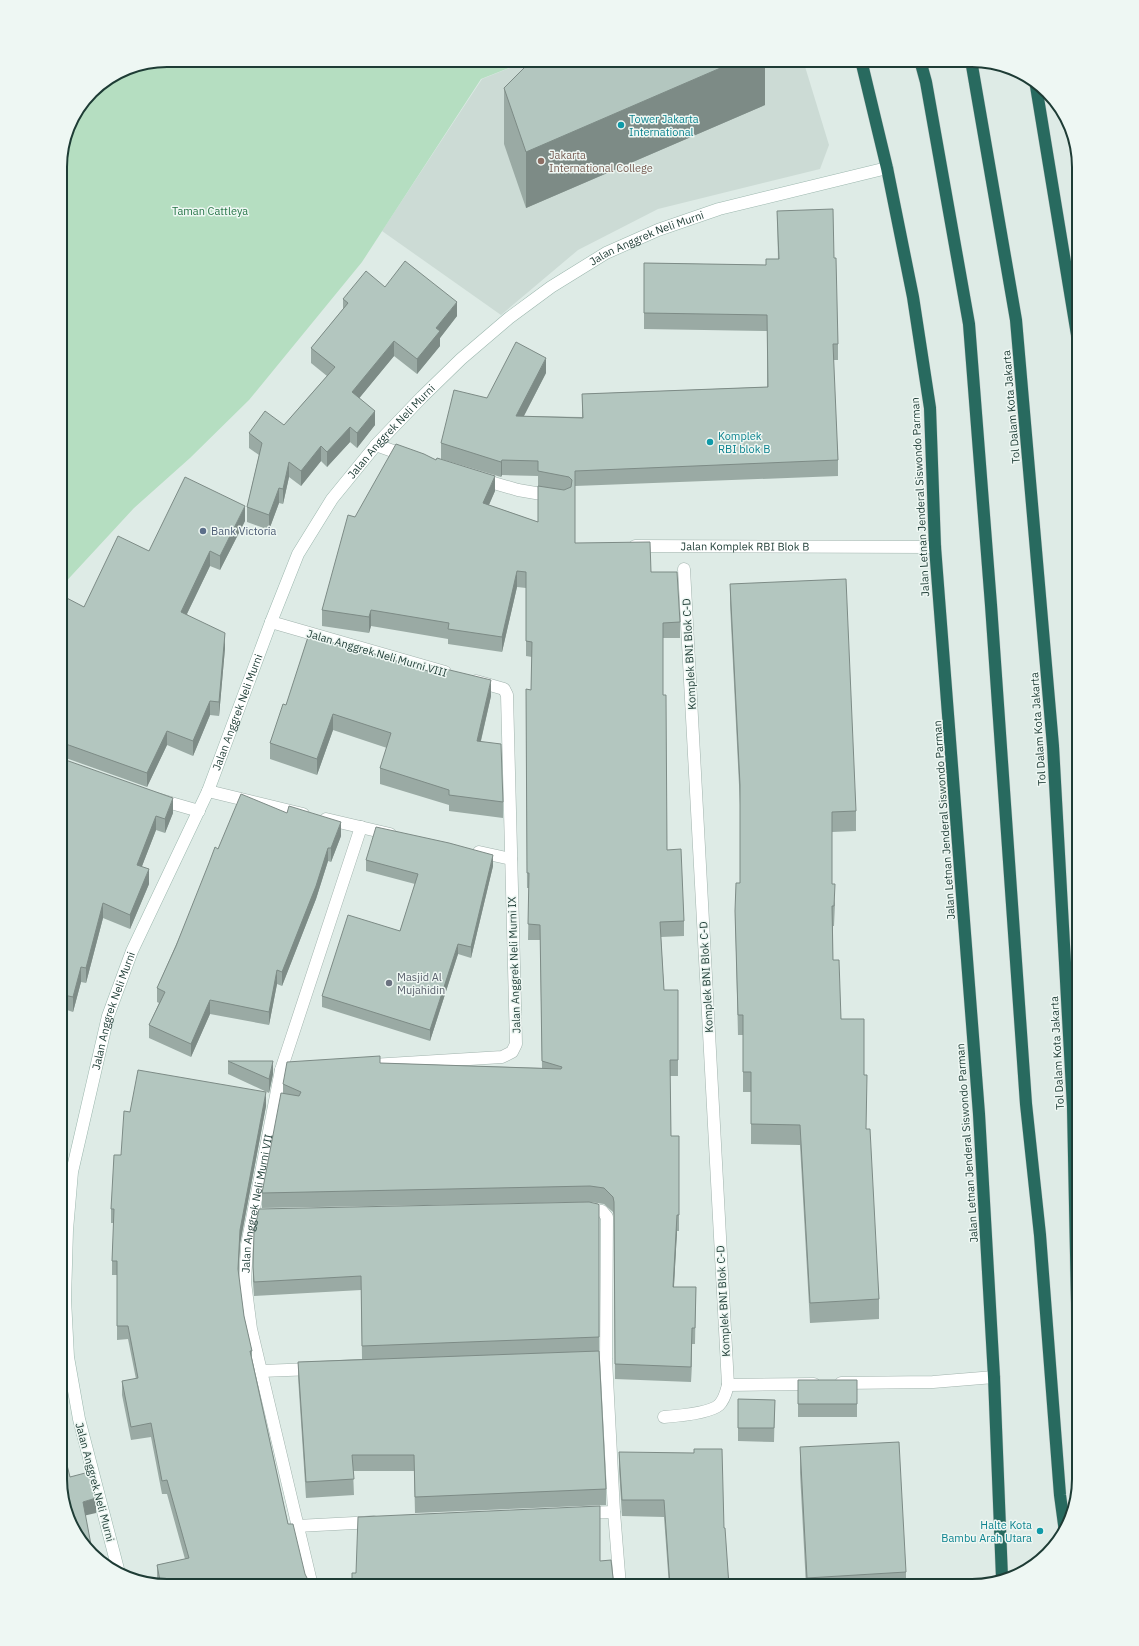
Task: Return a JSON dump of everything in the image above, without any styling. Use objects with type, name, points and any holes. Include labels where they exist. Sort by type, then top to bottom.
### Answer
[{"type":"highway","name":"Jalan Letnan Jenderal Siswondo Parman","points":[[863,67],[913,297],[930,408],[935,547],[980,1114],[994,1377],[1002,1574]]},
{"type":"highway","points":[[922,67],[926,82],[969,324],[991,605],[1026,1104],[1040,1235],[1060,1495],[1063,1519]]},
{"type":"highway","name":"Tol Dalam Kota Jakarta","points":[[972,67],[1016,320],[1053,746],[1072,1089]]},
{"type":"highway","points":[[1037,91],[1072,305]]},
{"type":"street","name":"Jalan Anggrek Neli Murni","points":[[67,1208],[72,1172],[108,1016],[132,951],[208,791],[298,554],[332,499],[376,445],[422,396],[461,359],[510,318],[551,287],[606,253],[658,230],[719,209],[886,168]]},
{"type":"street","points":[[376,445],[422,460]]},
{"type":"street","points":[[472,476],[518,490],[564,498]]},
{"type":"street","name":"Jalan Komplek RBI Blok B","points":[[623,546],[935,547]]},
{"type":"street","name":"Komplek BNI Blok C-D","points":[[664,1417],[699,1412],[718,1406],[725,1397],[728,1385],[684,570]]},
{"type":"street","name":"Jalan Anggrek Neli Murni VIII","points":[[271,622],[504,689],[507,695],[511,859]]},
{"type":"street","points":[[208,791],[398,835]]},
{"type":"street","points":[[143,793],[199,811]]},
{"type":"street","name":"Jalan Anggrek Neli Murni VII","points":[[310,1579],[252,1329],[245,1282],[247,1245],[281,1070],[361,827]]},
{"type":"street","points":[[466,850],[511,859]]},
{"type":"street","name":"Jalan Anggrek Neli Murni IX","points":[[360,1065],[502,1057],[512,1052],[516,1044],[511,859]]},
{"type":"street","points":[[281,1070],[312,1068]]},
{"type":"street","points":[[574,1209],[602,1211],[607,1217],[606,1359],[614,1512],[619,1579]]},
{"type":"street","points":[[252,1216],[268,1216]]},
{"type":"street","name":"Jalan Anggrek Neli Murni","points":[[67,1338],[68,1357],[79,1419],[117,1566]]},
{"type":"street","points":[[590,1360],[606,1359]]},
{"type":"street","points":[[261,1371],[324,1369]]},
{"type":"street","points":[[728,1385],[932,1382],[994,1377]]},
{"type":"street","points":[[574,1513],[614,1512]]},
{"type":"street","points":[[298,1526],[384,1522]]},
{"type":"shaded area","points":[[512,67],[805,67],[829,145],[820,169],[658,209],[578,250],[501,315],[382,231],[482,79]]},
{"type":"green space","name":"Taman Cattleya","points":[[168,67],[511,67],[481,79],[362,262],[249,400],[190,458],[134,508],[67,580],[67,161],[70,141],[77,123],[96,96],[117,80],[135,72]]},
{"type":"building","points":[[525,67],[723,67],[526,152],[504,88]]},
{"type":"building","points":[[833,209],[838,344],[833,344],[838,460],[575,471],[575,543],[650,542],[651,572],[677,572],[680,622],[663,623],[663,695],[666,695],[667,850],[681,849],[684,921],[660,922],[664,990],[678,990],[678,1060],[670,1060],[671,1136],[679,1136],[679,1215],[677,1215],[673,1287],[696,1287],[695,1328],[692,1328],[691,1367],[615,1364],[614,1202],[613,1197],[604,1188],[590,1186],[262,1193],[281,1093],[299,1096],[301,1092],[283,1084],[287,1062],[380,1056],[380,1063],[561,1069],[562,1067],[542,1061],[540,925],[528,924],[529,873],[527,873],[526,689],[531,690],[532,642],[526,641],[526,572],[517,571],[502,637],[448,629],[449,623],[371,610],[369,617],[322,610],[348,515],[355,517],[396,444],[436,460],[437,458],[495,476],[483,503],[538,522],[538,486],[564,490],[571,487],[572,480],[569,477],[538,471],[538,461],[502,460],[501,462],[441,443],[454,390],[487,398],[516,342],[546,358],[516,416],[583,418],[582,394],[768,387],[767,315],[644,313],[644,263],[766,265],[766,259],[779,259],[777,211]]},
{"type":"building","points":[[405,261],[457,302],[436,328],[440,331],[417,359],[394,341],[352,392],[375,411],[357,433],[350,427],[327,452],[321,446],[301,471],[289,462],[283,489],[279,488],[269,515],[247,507],[262,443],[249,433],[265,411],[284,425],[335,367],[311,348],[348,303],[343,299],[366,271],[385,287]]},
{"type":"building","points":[[185,477],[245,506],[220,556],[210,551],[181,612],[225,633],[219,702],[210,701],[193,741],[167,731],[147,773],[67,744],[67,598],[84,607],[118,536],[149,551]]},
{"type":"building","points":[[846,579],[856,811],[832,812],[832,884],[835,884],[834,906],[832,906],[833,960],[839,960],[841,1019],[864,1019],[864,1075],[867,1075],[866,1129],[870,1129],[879,1299],[810,1303],[800,1125],[751,1124],[751,1072],[743,1072],[743,1015],[738,1015],[735,911],[736,883],[740,883],[740,785],[730,584]]},
{"type":"building","points":[[308,637],[359,649],[428,671],[429,665],[491,680],[477,741],[501,744],[503,802],[449,795],[449,790],[380,768],[391,733],[333,714],[317,759],[270,743],[283,704],[286,705]]},
{"type":"building","points":[[67,760],[173,798],[165,819],[156,816],[137,865],[149,869],[130,915],[103,903],[86,968],[81,967],[73,997],[67,996]]},
{"type":"building","points":[[241,794],[287,813],[289,806],[341,822],[331,848],[328,848],[316,886],[282,972],[277,970],[269,1012],[210,1000],[191,1044],[149,1025],[165,992],[157,988],[176,946],[215,847],[218,849]]},
{"type":"building","points":[[376,827],[449,843],[493,855],[471,947],[458,944],[430,1030],[322,996],[348,915],[400,931],[418,874],[366,860]]},
{"type":"building","points":[[228,1061],[273,1061],[269,1079]]},
{"type":"building","points":[[138,1070],[266,1092],[240,1230],[238,1269],[244,1316],[252,1351],[250,1351],[288,1524],[293,1524],[307,1579],[160,1579],[157,1565],[189,1558],[167,1480],[162,1481],[151,1423],[131,1427],[122,1381],[138,1378],[128,1326],[117,1326],[117,1261],[112,1261],[114,1209],[111,1209],[114,1155],[121,1155],[124,1111],[130,1112]]},
{"type":"building","points":[[589,1202],[599,1205],[599,1337],[362,1346],[361,1276],[254,1282],[254,1232],[259,1209]]},
{"type":"building","points":[[599,1351],[606,1489],[415,1497],[414,1455],[352,1455],[354,1479],[306,1482],[298,1362]]},
{"type":"building","points":[[798,1380],[857,1380],[857,1404],[798,1404]]},
{"type":"building","points":[[738,1399],[775,1400],[774,1428],[738,1428]]},
{"type":"building","points":[[899,1442],[906,1572],[807,1578],[800,1447]]},
{"type":"building","points":[[694,1449],[722,1449],[724,1528],[729,1579],[670,1579],[664,1500],[622,1500],[619,1452],[694,1453]]},
{"type":"building","points":[[67,1465],[70,1477],[89,1472],[96,1498],[83,1502],[91,1543],[80,1529],[70,1505]]},
{"type":"building","points":[[600,1506],[600,1561],[611,1560],[613,1579],[352,1579],[352,1573],[356,1573],[358,1517]]},
{"type":"place","name":"Tower Jakarta International","points":[[621,125]]},
{"type":"place","name":"Jakarta International College","points":[[541,161]]},
{"type":"place","name":"Komplek RBI blok B","points":[[710,442]]},
{"type":"place","name":"Bank Victoria","points":[[203,531]]},
{"type":"place","name":"Masjid Al Mujahidin","points":[[389,983]]},
{"type":"place","name":"Halte Kota Bambu Arah Utara","points":[[1040,1531]]}]
